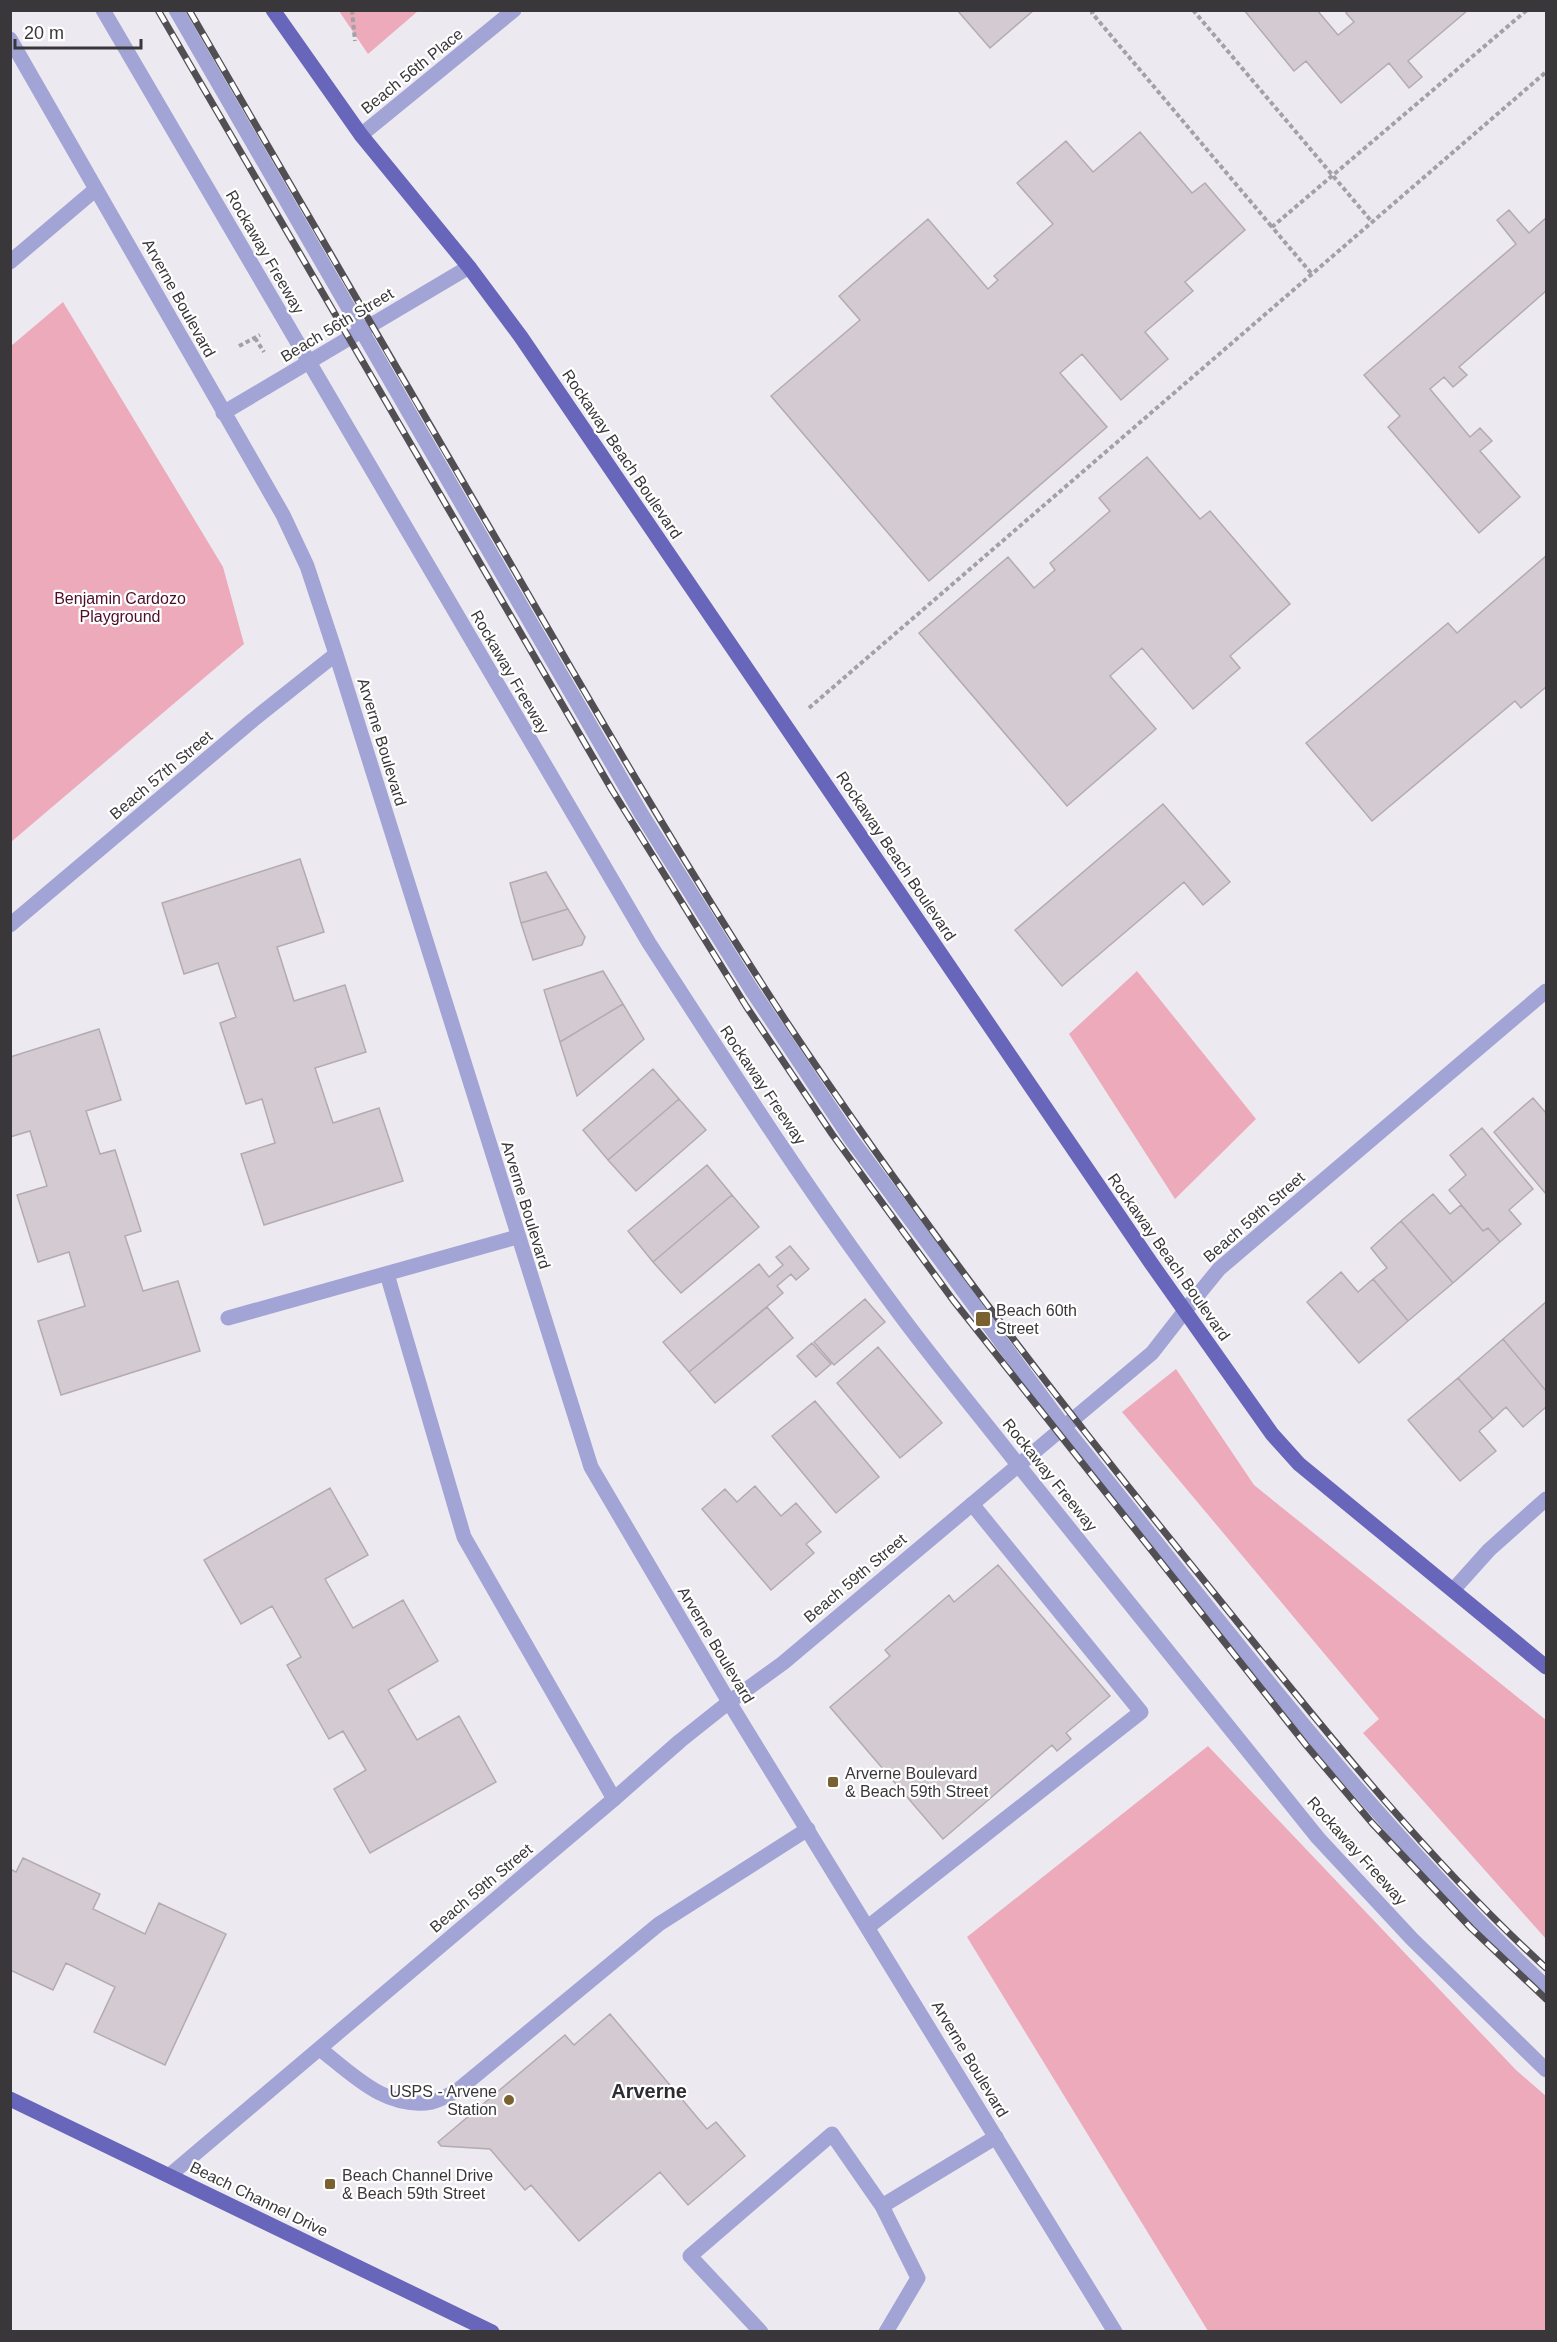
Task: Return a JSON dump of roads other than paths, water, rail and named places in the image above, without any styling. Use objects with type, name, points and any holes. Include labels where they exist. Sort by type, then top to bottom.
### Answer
[{"type":"main road","name":"Rockaway Beach Boulevard","points":[[273,10],[361,135],[469,267],[521,337],[1184,1312],[1272,1434],[1299,1464],[1454,1589],[1546,1667]]},
{"type":"main road","name":"Beach Channel Drive","points":[[10,2099],[492,2331]]},
{"type":"street","name":"Rockaway Freeway","points":[[103,10],[569,810],[649,943],[740,1084],[893,1306],[1318,1838],[1427,1954],[1546,2070]]},
{"type":"street","points":[[176,10],[642,815],[732,960],[858,1148],[1065,1428],[1347,1776],[1476,1919],[1546,1987]]},
{"type":"street","name":"Beach 56th Place","points":[[361,135],[514,10]]},
{"type":"street","name":"Arverne Boulevard","points":[[10,39],[296,540],[336,654],[591,1467],[729,1702],[1115,2331]]},
{"type":"street","points":[[10,262],[96,189]]},
{"type":"street","name":"Beach 56th Street","points":[[223,413],[469,267]]},
{"type":"street","name":"Beach 57th Street","points":[[10,925],[261,713],[336,654]]},
{"type":"street","name":"Beach 59th Street","points":[[170,2175],[615,1799],[680,1741],[783,1663],[1065,1428],[1152,1353],[1219,1269],[1546,991]]},
{"type":"street","points":[[228,1318],[518,1237]]},
{"type":"street","points":[[387,1274],[464,1537],[615,1799]]},
{"type":"street","points":[[1454,1589],[1489,1550],[1546,1499]]},
{"type":"street","points":[[868,1927],[1141,1712],[972,1504]]},
{"type":"street","points":[[320,2049],[373,2091],[407,2103],[434,2102],[458,2090],[659,1924],[808,1829]]},
{"type":"street","points":[[761,2331],[690,2256],[832,2134],[882,2206],[918,2278],[886,2331]]},
{"type":"street","points":[[882,2206],[996,2137]]},
{"type":"railway","points":[[158,10],[612,790],[746,1006],[832,1134],[953,1300],[1306,1745],[1372,1823],[1471,1928],[1546,1999]]},
{"type":"railway","points":[[189,10],[645,794],[751,967],[836,1095],[935,1234],[1038,1371],[1280,1675],[1408,1827],[1452,1875],[1546,1968]]},
{"type":"place","name":"Beach 60th Street","points":[[983,1319]]},
{"type":"place","name":"Arverne Boulevard & Beach 59th Street","points":[[833,1782]]},
{"type":"place","name":"USPS - Arvene Station","points":[[509,2100]]},
{"type":"place","name":"Beach Channel Drive & Beach 59th Street","points":[[330,2184]]},
{"type":"district","name":"Arverne","points":[[649,2091]]},
{"type":"park label","name":"Benjamin Cardozo Playground","points":[[120,607]]}]
